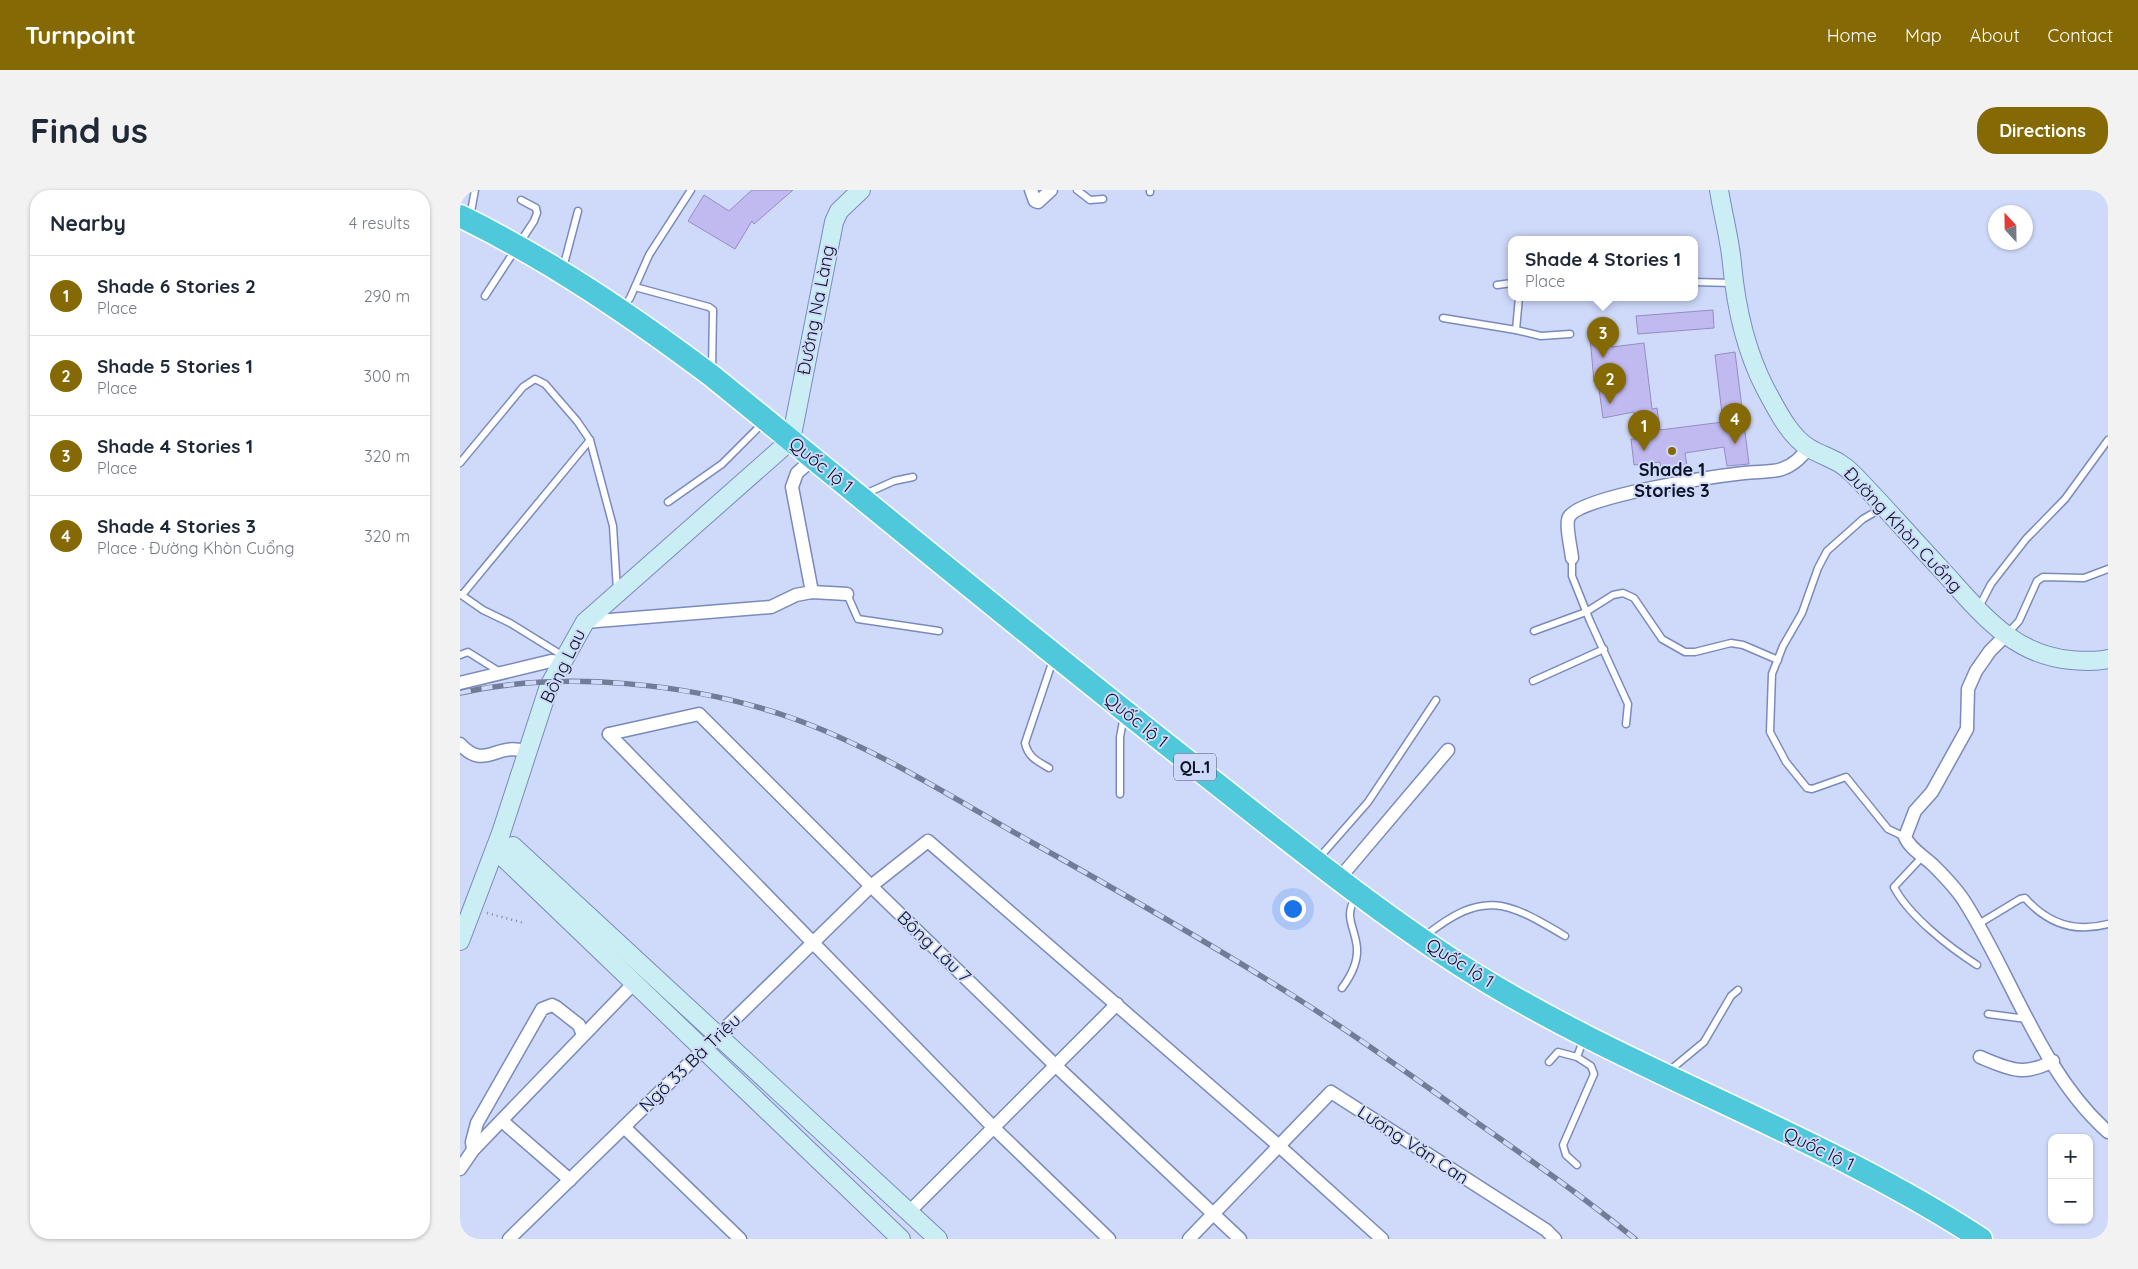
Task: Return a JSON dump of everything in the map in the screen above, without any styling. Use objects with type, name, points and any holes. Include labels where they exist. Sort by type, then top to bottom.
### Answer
[{"type":"highway","name":"Quốc lộ 1","points":[[465,219],[562,272],[712,376],[1125,712],[1338,880],[1462,966],[1586,1035],[1664,1075],[1849,1162],[1925,1204],[1981,1239]]},
{"type":"main road","name":"Đường Na Làng","points":[[791,440],[834,222],[839,211],[861,190]]},
{"type":"main road","name":"Đường Khòn Cuổng","points":[[1718,190],[1732,264],[1732,283],[1747,344],[1755,365],[1785,422],[1809,448],[1842,464],[1978,610],[2005,636],[2021,646],[2047,656],[2095,662],[2108,659]]},
{"type":"main road","name":"Bông Lau","points":[[460,941],[499,847],[550,686],[585,622],[791,440]]},
{"type":"main road","points":[[901,1239],[504,858],[499,847],[512,846],[938,1239]]},
{"type":"street","points":[[1031,190],[1038,202],[1051,190]]},
{"type":"street","points":[[1572,558],[1567,525],[1569,517],[1576,508],[1628,492],[1744,473],[1781,470],[1796,462],[1809,448]]},
{"type":"street","points":[[812,592],[792,487],[797,473],[814,458]]},
{"type":"street","points":[[585,622],[771,607],[796,595],[812,592],[847,594]]},
{"type":"street","points":[[2005,636],[1990,651],[1976,671],[1968,689],[1969,710],[1967,729],[1932,792],[1915,810],[1905,837],[1911,846],[1948,880],[1966,903],[2052,1061],[2074,1094],[2108,1132]]},
{"type":"street","points":[[460,683],[551,661],[564,660]]},
{"type":"street","name":"Bông Lâu 7","points":[[813,944],[609,734],[699,714],[871,886],[1056,1066],[1240,1239]]},
{"type":"street","points":[[460,744],[469,753],[480,757],[511,748],[528,752]]},
{"type":"street","points":[[1338,880],[1448,750]]},
{"type":"street","name":"Ngõ 33 Bà Triệu","points":[[509,1239],[703,1049],[720,1036],[871,886],[928,841],[1117,1004]]},
{"type":"street","points":[[813,944],[994,1128],[1109,1239]]},
{"type":"street","points":[[460,1169],[473,1150],[634,983]]},
{"type":"street","points":[[909,1212],[1117,1004],[1280,1146],[1382,1239]]},
{"type":"street","points":[[473,1150],[472,1142],[477,1123],[542,1009],[552,1005],[556,1007],[579,1025],[583,1035]]},
{"type":"street","points":[[1980,1057],[2021,1071],[2040,1068],[2052,1061]]},
{"type":"street","name":"Lương Văn Can","points":[[1280,1146],[1330,1092],[1546,1230],[1555,1239]]},
{"type":"street","points":[[502,1121],[570,1180]]},
{"type":"street","points":[[624,1127],[740,1239]]},
{"type":"street","points":[[1189,1239],[1280,1146]]},
{"type":"street","points":[[1536,1239],[1546,1230]]},
{"type":"lane","points":[[465,219],[475,190]]},
{"type":"lane","points":[[620,311],[635,287],[649,255],[691,190]]},
{"type":"lane","points":[[1077,190],[1090,200],[1103,199]]},
{"type":"lane","points":[[485,296],[519,247],[537,213],[532,205],[521,200]]},
{"type":"lane","points":[[562,272],[578,211]]},
{"type":"lane","points":[[1698,282],[1732,283]]},
{"type":"lane","points":[[1497,285],[1508,284]]},
{"type":"lane","points":[[635,287],[709,307],[713,310],[712,376]]},
{"type":"lane","points":[[1516,330],[1519,301]]},
{"type":"lane","points":[[1443,318],[1542,336],[1570,334]]},
{"type":"lane","points":[[460,464],[523,387],[535,379],[545,384],[578,421],[590,440],[613,526],[617,594]]},
{"type":"lane","points":[[668,502],[722,464],[766,420]]},
{"type":"lane","points":[[564,660],[510,623],[483,610],[461,594],[590,440]]},
{"type":"lane","points":[[1978,610],[1991,584],[2026,539],[2065,499],[2108,440]]},
{"type":"lane","points":[[859,496],[894,481],[913,477]]},
{"type":"lane","points":[[1883,508],[1863,519],[1827,551],[1818,568],[1802,613],[1783,646],[1772,674],[1770,732],[1786,762],[1807,788],[1812,789],[1846,777],[1888,830],[1905,837]]},
{"type":"lane","points":[[1572,558],[1572,576],[1586,612],[1628,704],[1626,724]]},
{"type":"lane","points":[[2005,636],[2019,621],[2031,591],[2037,581],[2043,577],[2084,578],[2108,569]]},
{"type":"lane","points":[[1534,631],[1586,612],[1613,595],[1623,593],[1634,598],[1662,639],[1685,652],[1695,652],[1731,643],[1743,645],[1778,660]]},
{"type":"lane","points":[[847,594],[858,619],[939,631]]},
{"type":"lane","points":[[1533,681],[1604,649]]},
{"type":"lane","points":[[460,655],[468,652],[503,674]]},
{"type":"lane","points":[[1049,768],[1034,760],[1027,751],[1025,743],[1055,654]]},
{"type":"lane","points":[[1316,862],[1368,802],[1436,700]]},
{"type":"lane","points":[[1120,794],[1120,736],[1125,712]]},
{"type":"lane","points":[[1923,856],[1894,887],[1901,900],[1912,911],[1977,965]]},
{"type":"lane","points":[[1342,988],[1352,974],[1357,950],[1349,913],[1357,894]]},
{"type":"lane","points":[[1977,925],[2020,899],[2025,898],[2052,922],[2072,926],[2108,924]]},
{"type":"lane","points":[[1422,938],[1442,923],[1460,913],[1480,905],[1497,903],[1534,918],[1565,936]]},
{"type":"lane","points":[[1664,1075],[1704,1042],[1731,996],[1738,990]]},
{"type":"lane","points":[[1988,1014],[2028,1019]]},
{"type":"lane","points":[[1577,1058],[1586,1035]]},
{"type":"lane","points":[[1549,1062],[1558,1052],[1577,1058],[1591,1066],[1594,1074],[1563,1145],[1566,1155],[1577,1166]]},
{"type":"path","points":[[474,908],[524,924]]},
{"type":"building","points":[[752,190],[793,190],[754,224],[752,221],[735,249],[688,221],[704,195],[729,211]]},
{"type":"building","points":[[1713,310],[1714,328],[1638,334],[1636,316]]},
{"type":"building","points":[[1611,335],[1612,347],[1644,343],[1652,409],[1657,408],[1660,430],[1723,422],[1715,355],[1735,352],[1749,464],[1727,466],[1724,447],[1685,453],[1688,472],[1662,476],[1660,462],[1634,465],[1631,439],[1637,439],[1634,412],[1603,418],[1598,382],[1594,382],[1590,337]]},
{"type":"railway","points":[[460,693],[499,686],[541,682],[626,684],[669,688],[751,705],[821,729],[852,743],[914,775],[1133,900],[1298,999],[1389,1060],[1538,1166],[1635,1239]]},
{"type":"place","name":"Shade 4 Stories 1","points":[[1603,358]]},
{"type":"place","name":"Shade 5 Stories 1","points":[[1610,404]]},
{"type":"place","name":"Shade 4 Stories 3","points":[[1735,444]]},
{"type":"place","name":"Shade 6 Stories 2","points":[[1644,451]]},
{"type":"place","name":"Shade 1 Stories 3","points":[[1672,451]]}]
